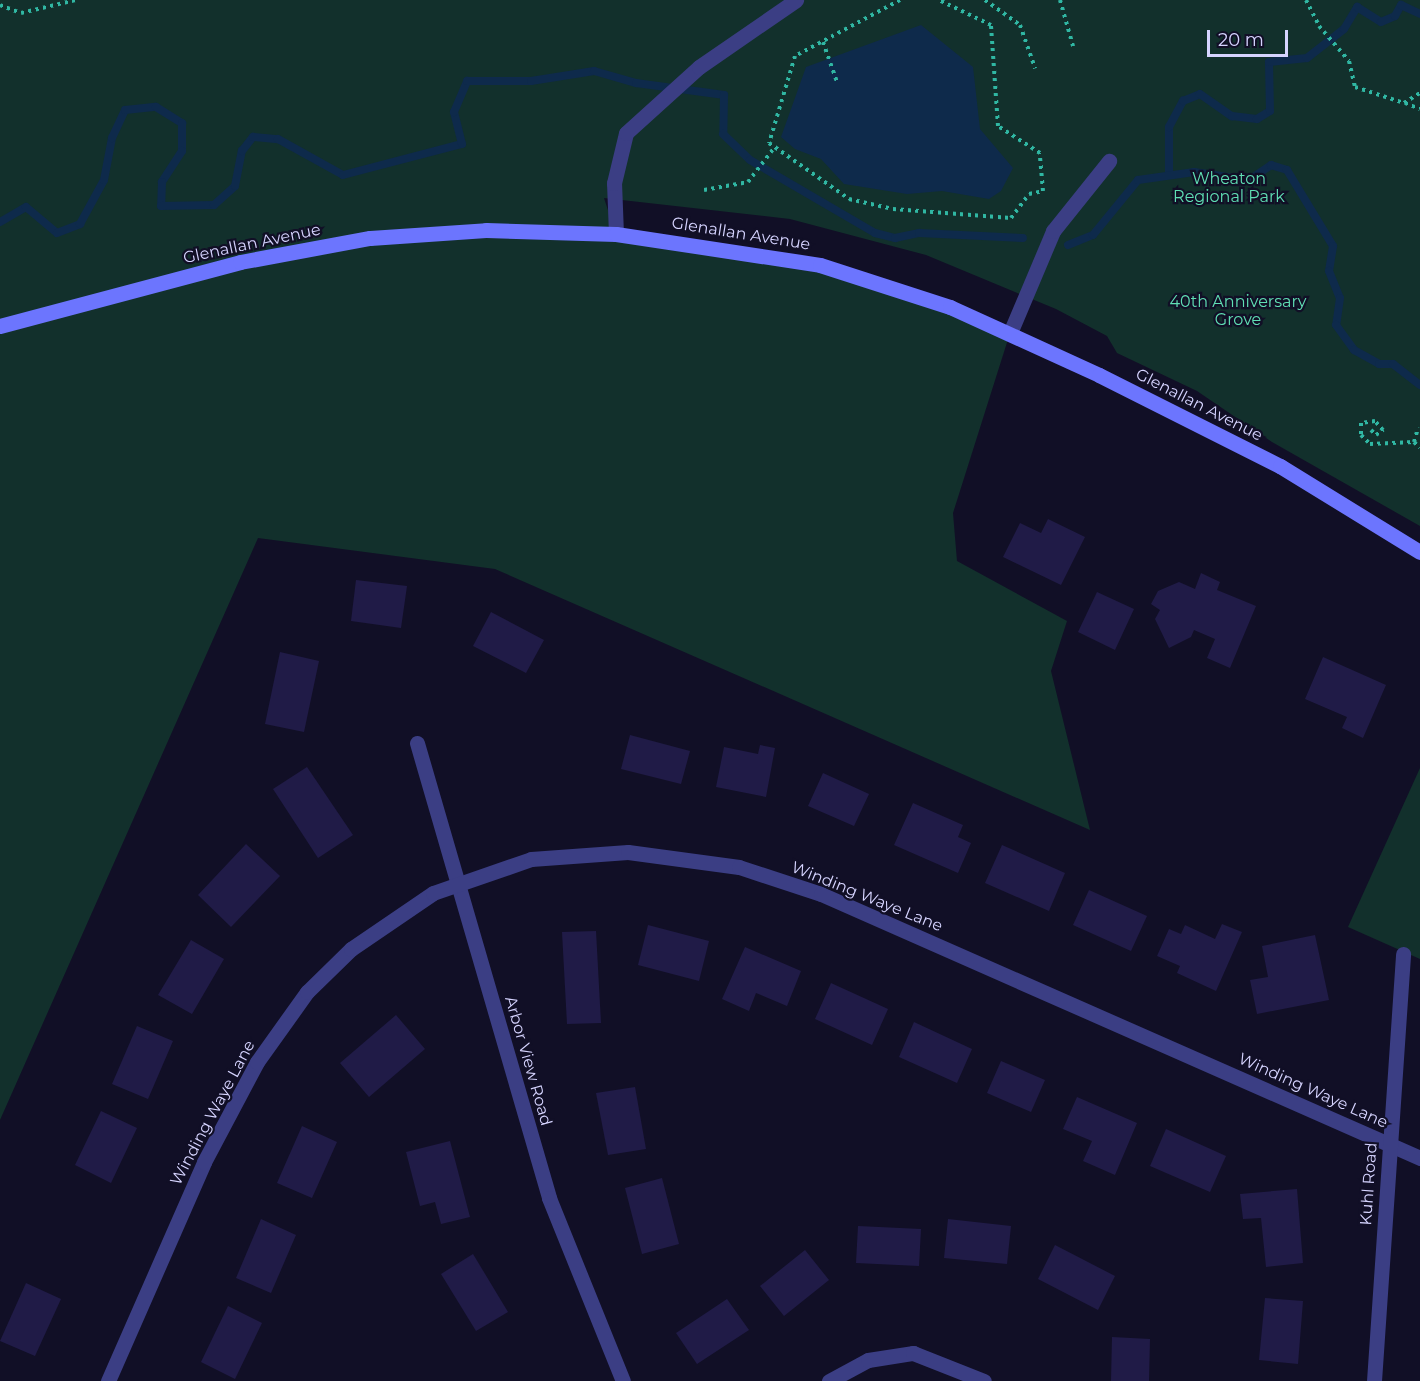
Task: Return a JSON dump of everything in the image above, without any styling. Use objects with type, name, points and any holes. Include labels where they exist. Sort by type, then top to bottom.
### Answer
[{"type":"street","points":[[616,234],[614,183],[626,133],[699,67],[796,0]]},
{"type":"street","points":[[1010,333],[1053,231],[1109,161]]},
{"type":"street","name":"Glenallan Avenue","points":[[0,326],[240,262],[370,238],[486,230],[616,234],[820,265],[950,307],[1010,333],[1280,466],[1420,552]]},
{"type":"street","name":"Arbor View Road","points":[[417,743],[549,1198],[623,1381]]},
{"type":"street","name":"Winding Waye Lane","points":[[108,1381],[204,1162],[257,1062],[307,992],[351,949],[433,893],[531,859],[628,852],[739,867],[821,894],[1420,1158]]},
{"type":"street","name":"Kuhl Road","points":[[1374,1381],[1403,954]]},
{"type":"street","points":[[829,1381],[868,1360],[913,1353],[984,1381]]},
{"type":"path","points":[[0,5],[21,14],[75,0]]},
{"type":"path","points":[[897,0],[795,56],[769,143],[849,199],[893,209],[1011,218],[1029,194],[1043,191],[1040,153],[998,126],[991,25],[939,0]]},
{"type":"path","points":[[985,0],[1020,25],[1035,68]]},
{"type":"path","points":[[1060,0],[1073,46]]},
{"type":"path","points":[[1306,0],[1318,26],[1343,53],[1355,87],[1420,109]]},
{"type":"path","points":[[823,42],[837,82]]},
{"type":"path","points":[[1404,103],[1420,93]]},
{"type":"path","points":[[704,190],[748,182],[774,148]]},
{"type":"path","points":[[1371,430],[1376,435],[1383,430],[1375,421],[1361,423],[1361,435],[1370,444],[1414,442],[1420,448]]},
{"type":"path","points":[[1414,442],[1418,428]]},
{"type":"green space","points":[[0,0],[1420,0],[1420,526],[1272,442],[1197,391],[1117,353],[1107,336],[1056,309],[926,255],[790,219],[604,198],[616,234],[820,265],[1010,333],[953,513],[957,561],[1067,621],[1051,671],[1090,830],[495,569],[258,538],[0,1120]]},
{"type":"green space","points":[[1420,768],[1420,959],[1348,927]]},
{"type":"water","points":[[921,25],[973,67],[980,129],[1013,168],[1001,191],[989,199],[942,191],[907,194],[844,184],[821,159],[795,149],[781,137],[806,67]]},
{"type":"building","points":[[1048,519],[1085,537],[1061,585],[1003,557],[1020,523],[1041,533]]},
{"type":"building","points":[[1201,573],[1220,582],[1217,590],[1256,606],[1230,668],[1207,658],[1215,639],[1194,630],[1191,637],[1169,648],[1155,619],[1160,610],[1151,604],[1158,591],[1179,582],[1195,589]]},
{"type":"building","points":[[356,580],[407,586],[401,628],[351,621]]},
{"type":"building","points":[[1097,592],[1134,609],[1115,650],[1078,632]]},
{"type":"building","points":[[491,612],[544,640],[526,673],[473,646]]},
{"type":"building","points":[[280,652],[319,661],[304,732],[265,724]]},
{"type":"building","points":[[1323,657],[1386,685],[1363,738],[1342,728],[1347,717],[1305,699]]},
{"type":"building","points":[[630,735],[690,751],[681,784],[621,769]]},
{"type":"building","points":[[760,745],[775,748],[766,797],[716,787],[724,747],[758,754]]},
{"type":"building","points":[[307,767],[353,835],[318,858],[273,789]]},
{"type":"building","points":[[823,773],[869,794],[854,826],[808,806]]},
{"type":"building","points":[[913,803],[963,825],[958,837],[971,843],[958,873],[894,845]]},
{"type":"building","points":[[246,844],[280,876],[231,927],[198,895]]},
{"type":"building","points":[[1002,845],[1065,873],[1049,911],[985,883]]},
{"type":"building","points":[[1089,890],[1147,916],[1131,951],[1073,925]]},
{"type":"building","points":[[1222,924],[1242,932],[1216,991],[1177,973],[1180,966],[1157,956],[1169,929],[1181,934],[1185,925],[1215,939]]},
{"type":"building","points":[[648,925],[709,941],[699,981],[638,965]]},
{"type":"building","points":[[596,931],[601,1023],[567,1024],[562,932]]},
{"type":"building","points":[[1315,935],[1329,1000],[1257,1014],[1250,980],[1268,977],[1262,946]]},
{"type":"building","points":[[191,940],[224,959],[192,1014],[158,995]]},
{"type":"building","points":[[745,947],[801,971],[787,1006],[756,993],[749,1011],[722,999]]},
{"type":"building","points":[[831,983],[888,1009],[872,1045],[815,1019]]},
{"type":"building","points":[[396,1015],[425,1049],[369,1097],[340,1063]]},
{"type":"building","points":[[914,1022],[972,1049],[957,1083],[899,1057]]},
{"type":"building","points":[[137,1026],[173,1041],[148,1099],[112,1084]]},
{"type":"building","points":[[1001,1061],[1045,1080],[1031,1112],[987,1093]]},
{"type":"building","points":[[635,1087],[646,1149],[608,1155],[596,1093]]},
{"type":"building","points":[[1077,1097],[1137,1123],[1115,1175],[1083,1161],[1092,1141],[1063,1129]]},
{"type":"building","points":[[101,1111],[137,1128],[111,1183],[75,1165]]},
{"type":"building","points":[[302,1126],[337,1142],[312,1198],[277,1183]]},
{"type":"building","points":[[1166,1129],[1226,1156],[1210,1192],[1150,1166]]},
{"type":"building","points":[[450,1141],[470,1217],[441,1224],[435,1202],[420,1206],[406,1152]]},
{"type":"building","points":[[662,1178],[679,1244],[642,1254],[625,1188]]},
{"type":"building","points":[[1297,1189],[1303,1263],[1266,1267],[1261,1218],[1243,1219],[1240,1194]]},
{"type":"building","points":[[261,1219],[296,1235],[271,1293],[236,1278]]},
{"type":"building","points":[[948,1219],[1011,1226],[1007,1264],[944,1258]]},
{"type":"building","points":[[858,1226],[921,1229],[919,1266],[856,1263]]},
{"type":"building","points":[[1055,1245],[1115,1276],[1098,1310],[1038,1279]]},
{"type":"building","points":[[805,1250],[829,1280],[784,1316],[760,1286]]},
{"type":"building","points":[[473,1254],[508,1312],[476,1331],[441,1274]]},
{"type":"building","points":[[26,1283],[61,1299],[35,1356],[0,1341]]},
{"type":"building","points":[[1265,1298],[1303,1301],[1298,1364],[1259,1360]]},
{"type":"building","points":[[727,1299],[749,1330],[697,1364],[676,1333]]},
{"type":"building","points":[[228,1306],[262,1323],[235,1379],[201,1362]]},
{"type":"building","points":[[1112,1337],[1150,1339],[1149,1381],[1111,1381]]},
{"type":"waterway","points":[[1169,174],[1169,127],[1183,101],[1200,94],[1232,116],[1257,119],[1270,111],[1269,62],[1307,58],[1344,29],[1357,7],[1381,22],[1395,16],[1401,5],[1420,14]]},
{"type":"waterway","points":[[0,222],[26,207],[57,233],[80,224],[104,180],[112,138],[125,110],[156,107],[182,123],[182,151],[162,182],[161,206],[214,205],[235,186],[242,151],[253,137],[278,139],[343,175],[462,144],[454,112],[467,81],[531,81],[594,71],[636,83],[724,95],[723,134],[750,160],[875,233],[895,238],[919,233],[1023,238]]},
{"type":"waterway","points":[[1068,245],[1093,235],[1138,180],[1194,172],[1249,180],[1271,165],[1287,170],[1333,246],[1329,271],[1340,298],[1336,325],[1354,350],[1379,364],[1393,364],[1420,385]]},
{"type":"park label","name":"Wheaton Regional Park","points":[[1229,188]]},
{"type":"park label","name":"40th Anniversary Grove","points":[[1238,311]]}]
